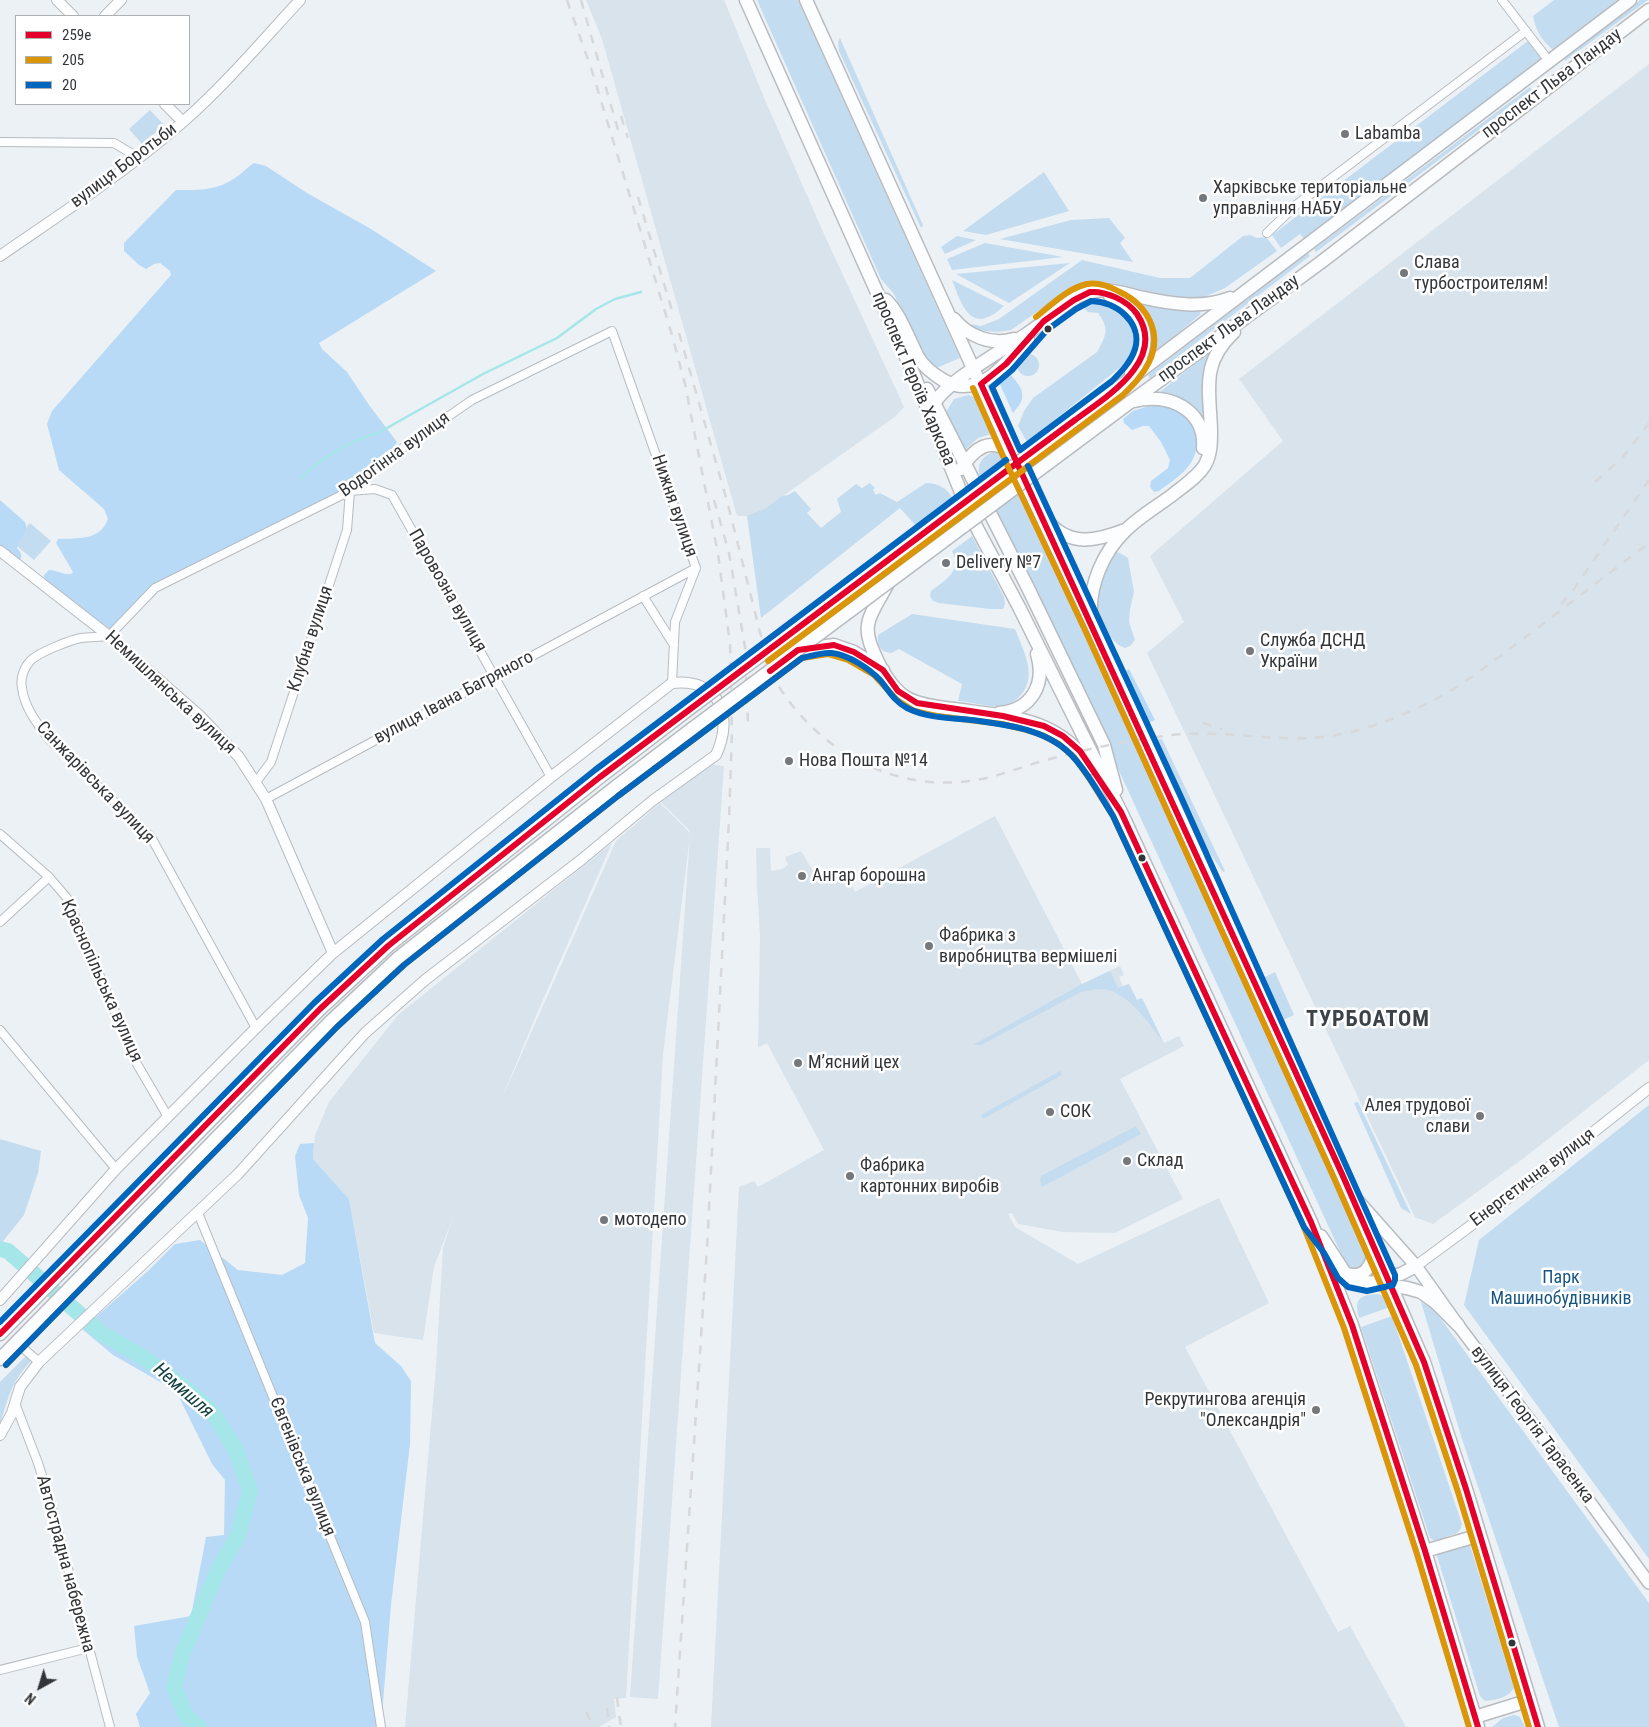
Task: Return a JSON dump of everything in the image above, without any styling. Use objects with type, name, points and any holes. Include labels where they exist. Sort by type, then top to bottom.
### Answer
[{"type":"main road","name":"проспект Героїв Харкова","points":[[746,0],[875,289],[978,530],[1019,607],[1121,812],[1311,1222],[1352,1324],[1425,1551],[1476,1722]]},
{"type":"main road","points":[[806,0],[1011,452],[1093,626],[1347,1188],[1432,1382],[1538,1727]]},
{"type":"main road","name":"проспект Льва Ландау","points":[[2,1332],[320,1009],[388,946],[600,777],[1630,0]]},
{"type":"main road","name":"проспект Льва Ландау","points":[[0,1359],[332,1021],[398,958],[613,789],[1129,403],[1320,263],[1649,10]]},
{"type":"main road","points":[[1549,61],[1561,76]]},
{"type":"main road","points":[[933,422],[932,410],[942,393],[977,375],[1073,300],[1093,292],[1108,290],[1166,303],[1199,305],[1221,301],[1250,287]]},
{"type":"main road","points":[[875,289],[894,310],[923,364],[938,377],[955,385]]},
{"type":"main road","points":[[875,289],[892,315],[1104,745],[1121,812]]},
{"type":"main road","points":[[1093,292],[1111,296],[1126,304],[1136,313],[1144,331],[1144,350],[1140,361],[1118,388]]},
{"type":"main road","points":[[944,305],[963,328],[981,338],[1005,341],[1028,334]]},
{"type":"main road","points":[[1042,515],[1061,533],[1081,540],[1101,539],[1125,530],[1190,481],[1204,465],[1210,449],[1211,426],[1208,384],[1212,363],[1224,343],[1263,305]]},
{"type":"main road","points":[[977,375],[994,374],[1041,324]]},
{"type":"main road","points":[[1132,377],[1144,392]]},
{"type":"main road","points":[[1129,403],[1142,399],[1164,400],[1181,406],[1194,416],[1201,427],[1203,444],[1197,471],[1190,481]]},
{"type":"main road","points":[[961,492],[959,475],[965,463],[982,447],[991,444],[1000,445],[1011,452]]},
{"type":"main road","points":[[973,479],[972,462],[975,453]]},
{"type":"main road","points":[[1093,626],[1091,604],[1096,578],[1107,555],[1125,530]]},
{"type":"main road","points":[[890,581],[871,616],[868,626],[870,640],[883,670],[898,691],[917,703],[990,714],[1038,724],[1063,736],[1085,757],[1121,812]]},
{"type":"main road","points":[[990,714],[1010,712],[1021,707],[1032,696],[1040,678],[1039,661],[1019,607]]},
{"type":"main road","points":[[798,650],[834,645],[854,652],[883,670]]},
{"type":"main road","name":"вулиця Георгія Тарасенка","points":[[1347,1188],[1416,1266],[1649,1583]]},
{"type":"main road","points":[[1311,1222],[1331,1248],[1345,1273],[1358,1282],[1388,1281],[1426,1295],[1458,1325]]},
{"type":"main road","points":[[1345,1273],[1354,1275],[1366,1271],[1372,1263],[1375,1251]]},
{"type":"main road","points":[[1388,1281],[1416,1266]]},
{"type":"main road","points":[[2,1332],[16,1342]]},
{"type":"main road","points":[[1425,1551],[1480,1535]]},
{"type":"main road","points":[[1476,1722],[1530,1700]]},
{"type":"street","points":[[57,0],[72,15]]},
{"type":"street","points":[[106,15],[121,0]]},
{"type":"street","name":"вулиця Боротьби","points":[[0,256],[139,158],[183,122],[300,0]]},
{"type":"street","points":[[1502,0],[1549,61]]},
{"type":"street","points":[[1267,233],[1296,205],[1526,31]]},
{"type":"street","points":[[166,105],[183,122]]},
{"type":"street","points":[[0,142],[114,143],[139,158]]},
{"type":"street","name":"Водогінна вулиця","points":[[109,636],[155,588],[350,491],[358,479],[472,400],[612,331]]},
{"type":"street","name":"Нижня вулиця","points":[[612,331],[696,568],[675,622],[672,683]]},
{"type":"street","name":"Паровозна вулиця","points":[[350,491],[374,490],[392,495],[551,777]]},
{"type":"street","name":"Клубна вулиця","points":[[256,782],[271,762],[338,558],[347,530],[350,491]]},
{"type":"street","name":"Немишлянська вулиця","points":[[0,551],[109,636],[199,715],[239,757],[266,799],[333,953]]},
{"type":"street","name":"вулиця Івана Багряного","points":[[266,799],[696,568]]},
{"type":"street","points":[[643,596],[674,645]]},
{"type":"street","name":"Санжарівська вулиця","points":[[109,636],[79,638],[57,646],[32,659],[22,676],[22,689],[27,707],[49,739],[152,837],[256,1028]]},
{"type":"street","points":[[0,1300],[116,1169],[333,953],[551,777],[672,683],[686,682],[703,686],[717,700],[723,713],[725,726],[721,744],[716,755],[652,801],[581,860],[425,980],[365,1034],[238,1174],[39,1362],[20,1387],[7,1423],[0,1435]]},
{"type":"street","name":"Краснопільська вулиця","points":[[0,834],[49,877],[67,898],[137,1064],[168,1117]]},
{"type":"street","points":[[0,922],[49,877]]},
{"type":"street","points":[[0,1030],[116,1169]]},
{"type":"street","name":"Енергетична вулиця","points":[[1416,1266],[1538,1176],[1649,1088]]},
{"type":"street","name":"Євгенівська вулиця","points":[[198,1213],[365,1622],[381,1727]]},
{"type":"street","points":[[16,1342],[39,1362]]},
{"type":"street","name":"Автострадна набережна","points":[[15,1402],[50,1501],[110,1727]]},
{"type":"street","points":[[0,1670],[88,1648]]},
{"type":"shaded area","points":[[586,0],[724,0],[765,100],[824,234],[904,407],[896,416],[766,508],[747,516],[737,516],[602,39]]},
{"type":"shaded area","name":"ТУРБОАТОМ","points":[[1649,64],[1649,1060],[1524,1158],[1433,1224],[1415,1217],[1147,653],[1184,622],[1150,556],[1283,441],[1239,379]]},
{"type":"shaded area","points":[[254,163],[266,166],[307,193],[371,229],[436,271],[319,343],[322,349],[347,372],[397,442],[394,447],[358,479],[350,491],[155,588],[109,636],[43,585],[44,575],[49,570],[68,574],[73,572],[56,543],[58,539],[94,535],[100,531],[108,519],[104,509],[59,470],[47,424],[52,411],[171,275],[170,271],[160,263],[146,269],[139,265],[124,251],[124,243],[176,190],[214,188],[238,176]]},
{"type":"shaded area","points":[[1004,368],[1017,382],[1022,395],[1021,403],[1013,413],[996,376]]},
{"type":"shaded area","points":[[1149,406],[1161,406],[1180,411],[1190,420],[1197,439],[1193,459],[1186,469],[1159,491],[1154,492],[1150,487],[1151,481],[1168,468],[1170,460],[1161,442],[1149,426],[1132,430],[1124,423],[1123,419],[1133,411]]},
{"type":"shaded area","points":[[0,500],[25,522],[26,526],[25,533],[19,541],[17,548],[21,558],[16,564],[0,551]]},
{"type":"shaded area","points":[[1129,669],[1155,720],[1149,723],[1125,671]]},
{"type":"shaded area","points":[[709,764],[724,766],[658,1699],[630,1697],[690,836],[663,1054],[626,1698],[614,1699],[616,1717],[599,1727],[405,1727],[436,1366],[443,1248],[453,1217],[434,1267],[423,1340],[374,1333],[349,1199],[313,1159],[315,1135],[329,1102],[398,1015],[612,843],[500,1103],[616,841],[660,803],[690,833],[661,802]]},
{"type":"shaded area","points":[[995,816],[1082,984],[1120,966],[1124,975],[1119,977],[1123,986],[1129,984],[1137,1000],[1142,998],[1164,1043],[1179,1036],[1184,1046],[1120,1079],[1183,1199],[1115,1233],[1063,1232],[1018,1224],[1012,1213],[1008,1214],[1015,1227],[1078,1264],[1219,1198],[1269,1303],[1185,1347],[1338,1632],[1350,1626],[1406,1727],[711,1727],[739,1187],[754,1181],[758,1187],[824,1150],[767,1043],[758,1048],[760,936],[756,848],[770,848],[771,871],[782,869],[788,865],[785,857],[801,851],[821,884],[845,872],[855,892]]},
{"type":"shaded area","points":[[314,1143],[313,1159],[349,1199],[375,1343],[401,1366],[411,1381],[410,1444],[391,1605],[381,1727],[140,1727],[136,1714],[150,1693],[137,1657],[134,1626],[191,1616],[206,1537],[224,1535],[225,1480],[212,1464],[176,1391],[113,1355],[82,1329],[148,1271],[175,1244],[200,1240],[238,1270],[282,1275],[305,1263],[308,1218],[299,1195],[295,1156],[300,1144]]},
{"type":"green space","points":[[757,0],[798,0],[960,358],[934,369],[930,366],[911,335],[894,294],[881,279]]},
{"type":"green space","points":[[1554,0],[1623,0],[1555,51],[1540,36],[1533,16]]},
{"type":"green space","points":[[1640,0],[1648,0],[1565,61],[1564,58]]},
{"type":"green space","points":[[840,38],[923,225],[921,228],[839,51],[838,42]]},
{"type":"green space","points":[[1528,41],[1544,61],[1304,239],[1300,234],[1281,248],[1272,235]]},
{"type":"green space","points":[[1530,87],[1532,90],[1316,252],[1314,249]]},
{"type":"green space","points":[[150,110],[164,125],[142,144],[129,129]]},
{"type":"green space","points":[[1044,172],[1069,211],[986,235],[963,231]]},
{"type":"green space","points":[[1109,218],[1125,238],[1120,243],[1133,262],[1000,239],[1071,220]]},
{"type":"green space","points":[[1250,235],[1257,238],[1266,237],[1277,251],[1225,288],[1204,297],[1176,298],[1114,283],[1091,281],[1074,286],[1011,330],[983,331],[974,329],[971,324],[981,326],[999,319],[1082,260],[1160,278],[1190,278],[1243,236]]},
{"type":"green space","points":[[957,236],[976,240],[945,254],[941,247]]},
{"type":"green space","points":[[985,243],[1063,257],[952,270],[947,259]]},
{"type":"green space","points":[[1308,253],[1310,256],[1150,378],[1148,375]]},
{"type":"green space","points":[[1070,263],[1009,303],[956,274]]},
{"type":"green space","points":[[952,280],[1004,306],[988,317],[980,319],[974,317],[964,308]]},
{"type":"green space","points":[[1093,299],[1103,300],[1120,307],[1133,320],[1136,328],[1136,337],[1133,350],[1123,365],[1027,442],[1018,426],[1024,411],[1033,398],[1097,352],[1103,341],[1105,328],[1102,319],[1098,313],[1088,312],[1084,308],[1085,302]]},
{"type":"green space","points":[[1141,303],[1199,310],[1201,314],[1156,351],[1153,351],[1138,307]]},
{"type":"green space","points":[[1028,354],[1036,357],[1039,365],[1036,373],[1028,376],[1020,373],[1017,365],[1020,357]]},
{"type":"green space","points":[[1207,354],[1210,356],[1203,378],[1203,416],[1189,405],[1162,394],[1161,391]]},
{"type":"green space","points":[[968,395],[979,399],[995,433],[978,438],[965,450],[946,412],[954,399]]},
{"type":"green space","points":[[997,451],[1007,461],[1367,1251],[1369,1257],[1360,1271],[1350,1269],[1344,1260],[1108,747],[980,477],[980,463],[984,457]]},
{"type":"green space","points":[[870,483],[875,488],[873,490],[876,495],[880,493],[897,502],[926,483],[942,487],[953,500],[917,527],[900,508],[761,618],[747,516],[766,508],[782,496],[795,491],[811,509],[807,513],[821,528],[841,512],[837,499],[856,484],[862,488]]},
{"type":"green space","points":[[30,523],[51,541],[34,560],[13,543]]},
{"type":"green space","points":[[972,536],[1004,597],[1005,604],[1003,609],[939,603],[933,601],[930,596],[931,591],[947,579],[954,570],[955,558],[952,551]]},
{"type":"green space","points":[[1115,552],[1128,558],[1134,592],[1129,622],[1135,640],[1130,646],[1125,648],[1109,636],[1102,627],[1096,606],[1100,583]]},
{"type":"green space","points":[[912,614],[1015,629],[1025,654],[1029,671],[1026,687],[1021,695],[1005,706],[988,706],[958,701],[962,684],[899,649],[891,653],[882,650],[878,642],[878,635]]},
{"type":"green space","points":[[1156,739],[1162,739],[1225,871],[1223,872],[1206,848]]},
{"type":"green space","points":[[1110,971],[1118,988],[1129,984],[1137,1000],[1142,998],[1162,1040],[1132,1004],[1116,993],[1098,989],[1081,992],[981,1045],[973,1045],[1082,984]]},
{"type":"green space","points":[[1275,972],[1294,1015],[1281,1021],[1261,979]]},
{"type":"green space","points":[[1060,1071],[1062,1075],[983,1119],[981,1115]]},
{"type":"green space","points":[[1358,1102],[1411,1214],[1401,1208],[1354,1103]]},
{"type":"green space","name":"Парк Машинобудівників","points":[[1649,1105],[1649,1559],[1464,1305],[1479,1240]]},
{"type":"green space","points":[[1136,1126],[1141,1134],[1042,1187],[1041,1176]]},
{"type":"green space","points":[[0,1139],[41,1151],[38,1173],[24,1215],[0,1245]]},
{"type":"green space","points":[[1378,1294],[1386,1297],[1390,1307],[1359,1318],[1357,1306],[1360,1299]]},
{"type":"green space","points":[[1421,1302],[1433,1308],[1649,1603],[1649,1727],[1559,1727],[1462,1439]]},
{"type":"green space","points":[[1392,1316],[1462,1524],[1457,1533],[1435,1541],[1430,1538],[1361,1327]]},
{"type":"green space","points":[[26,1356],[31,1361],[14,1384],[0,1425],[0,1382]]},
{"type":"green space","points":[[1470,1545],[1514,1688],[1505,1696],[1493,1700],[1485,1701],[1480,1696],[1437,1556],[1441,1551]]},
{"type":"green space","points":[[1514,1715],[1520,1717],[1525,1727],[1492,1727],[1503,1718]]},
{"type":"waterway","points":[[300,479],[326,457],[346,446],[378,433],[483,374],[557,338],[596,309],[615,299],[641,292]]},
{"type":"waterway","name":"Немишля","points":[[0,1249],[8,1251],[100,1332],[147,1360],[189,1391],[213,1413],[236,1450],[250,1491],[238,1536],[218,1570],[183,1652],[174,1687],[186,1716],[199,1727]]},
{"type":"railway","points":[[567,0],[592,71],[685,384],[718,554],[730,644],[732,732],[729,820],[707,1248],[675,1727]]},
{"type":"railway","points":[[581,0],[618,130]]},
{"type":"railway","points":[[621,116],[628,138]]},
{"type":"railway","points":[[638,197],[673,314]]},
{"type":"railway","points":[[679,333],[727,501],[765,652]]},
{"type":"railway","points":[[1595,482],[1623,457],[1649,423]]},
{"type":"railway","points":[[1561,604],[1574,589],[1649,480]]},
{"type":"railway","points":[[714,500],[729,553],[745,647],[748,724]]},
{"type":"railway","points":[[770,671],[786,697],[805,721],[828,741],[853,758],[880,770],[908,779],[938,782],[979,780],[1077,752],[1124,742],[1172,735],[1206,734],[1293,738],[1339,735],[1394,718],[1445,694],[1492,662],[1649,543]]},
{"type":"railway","points":[[1203,723],[1222,729]]},
{"type":"railway","points":[[617,1698],[621,1727]]},
{"type":"railway","points":[[607,1708],[609,1727]]},
{"type":"railway","points":[[586,1712],[594,1727]]},
{"type":"transit line","name":"205","points":[[768,661],[1123,395],[1144,371],[1153,351],[1153,331],[1145,312],[1130,298],[1104,285],[1087,284],[1073,289],[1036,317]]},
{"type":"transit line","name":"259е","points":[[1090,292],[1116,297],[1137,314],[1145,331],[1145,347],[1139,362],[1129,376],[1102,400],[1017,463],[981,384],[1006,364],[1044,321],[1074,300],[1090,292]]},
{"type":"transit line","name":"20","points":[[1091,301],[1100,302],[1118,309],[1131,322],[1136,339],[1133,354],[1125,367],[1112,381],[1020,450],[992,387],[1012,370],[1047,330],[1076,309],[1091,301]]},
{"type":"transit line","name":"205","points":[[973,388],[1334,1178],[1416,1365],[1458,1492],[1529,1727]]},
{"type":"transit line","name":"20","points":[[0,1322],[314,1003],[383,939],[595,770],[1006,460]]},
{"type":"transit line","name":"259е","points":[[0,1334],[320,1009],[388,946],[600,777],[1017,463]]},
{"type":"transit line","name":"259е","points":[[1017,463],[1342,1174],[1424,1362],[1466,1489],[1538,1727]]},
{"type":"transit line","name":"20","points":[[6,1365],[337,1027],[404,965],[618,796],[802,658],[828,653],[839,654],[865,667],[881,681],[899,703],[907,708],[931,716],[999,724],[1028,730],[1053,741],[1075,759],[1113,816],[1304,1227],[1324,1253],[1338,1278],[1348,1287],[1367,1291],[1393,1285],[1395,1275],[1181,797],[1028,466]]},
{"type":"transit line","name":"259е","points":[[770,671],[798,650],[834,645],[854,652],[883,670],[898,691],[917,703],[1003,716],[1044,726],[1063,736],[1080,751],[1121,812],[1311,1222],[1352,1325],[1425,1551],[1478,1727]]},
{"type":"transit line","name":"205","points":[[6,1365],[337,1027],[404,965],[618,796],[802,658],[828,654],[848,660],[874,675],[897,700],[914,711],[936,716],[1002,724],[1042,735],[1059,744],[1074,757],[1113,816],[1303,1225],[1344,1328],[1417,1554],[1469,1727]]},
{"type":"place","name":"Labamba","points":[[1345,134]]},
{"type":"place","name":"Харківське територіальне управління НАБУ","points":[[1203,198]]},
{"type":"place","name":"Слава турбостроителям!","points":[[1404,273]]},
{"type":"place","name":"Delivery №7","points":[[946,563]]},
{"type":"place","name":"Служба ДСНД України","points":[[1250,651]]},
{"type":"place","name":"Нова Пошта №14","points":[[789,761]]},
{"type":"place","name":"Ангар борошна","points":[[802,876]]},
{"type":"place","name":"Фабрика з виробництва вермішелі","points":[[929,946]]},
{"type":"place","name":"М’ясний цех","points":[[798,1063]]},
{"type":"place","name":"СОК","points":[[1050,1112]]},
{"type":"place","name":"Алея трудової слави","points":[[1480,1116]]},
{"type":"place","name":"Склад","points":[[1127,1161]]},
{"type":"place","name":"Фабрика картонних виробів","points":[[850,1176]]},
{"type":"place","name":"мотодепо","points":[[604,1220]]},
{"type":"place","name":"Рекрутингова агенція \"Олександрія\"","points":[[1316,1410]]},
{"type":"district","name":"ТУРБОАТОМ","points":[[1368,1020]]}]
